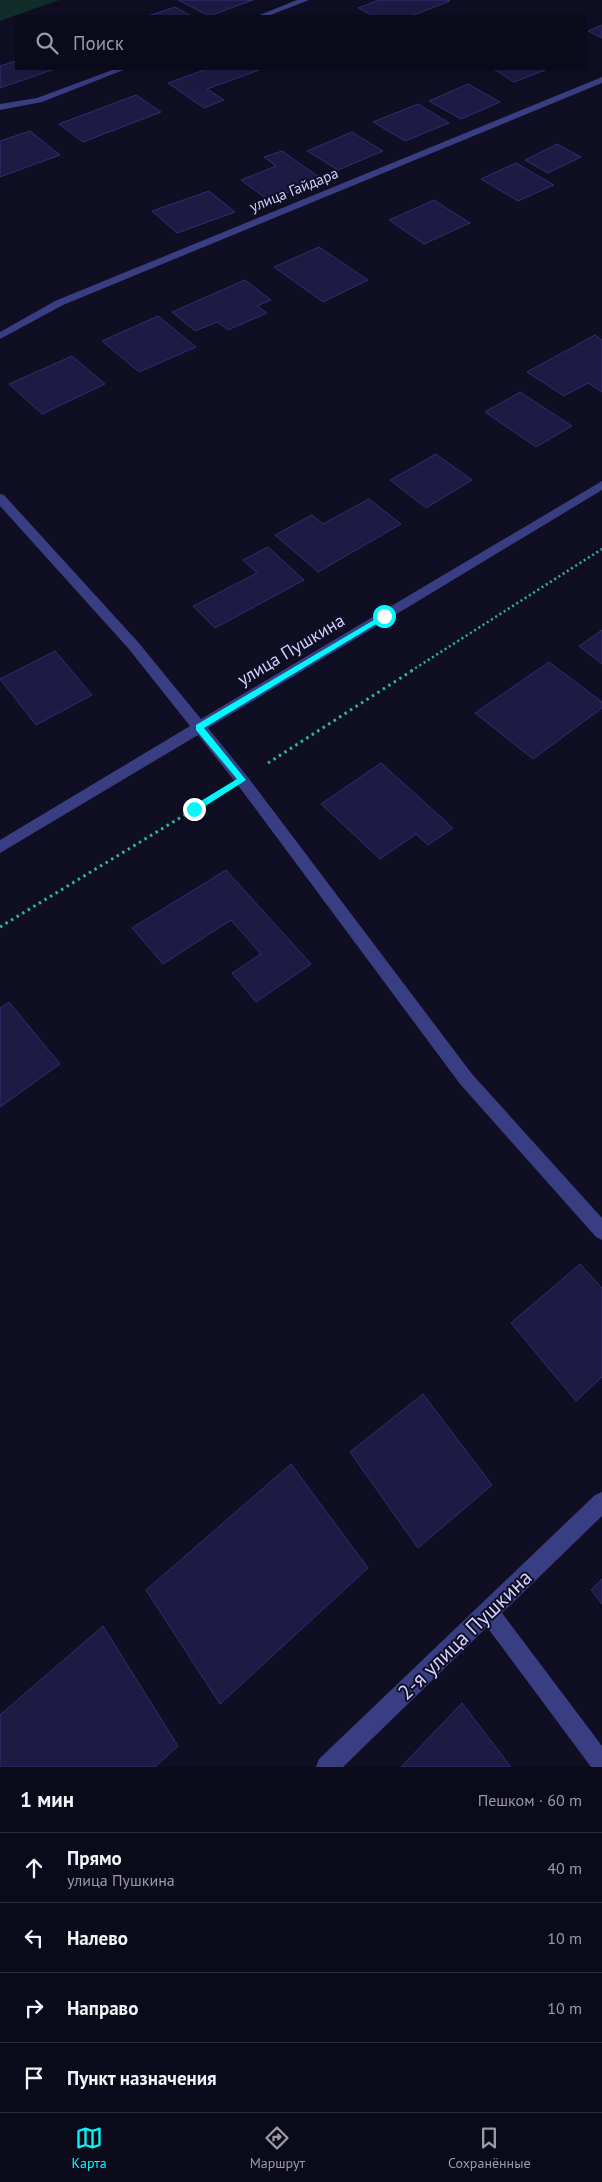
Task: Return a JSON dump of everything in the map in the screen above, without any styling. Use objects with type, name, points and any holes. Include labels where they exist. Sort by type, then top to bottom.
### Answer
[{"type":"street","points":[[265,15],[305,0]]},
{"type":"street","points":[[0,107],[40,100],[119,70]]},
{"type":"street","name":"улица Гайдара","points":[[0,336],[59,303],[602,80]]},
{"type":"street","name":"улица Пушкина","points":[[0,847],[602,485]]},
{"type":"street","points":[[0,498],[133,645],[242,780],[466,1079],[602,1232]]},
{"type":"street","name":"2-я улица Пушкина","points":[[328,1767],[602,1502]]},
{"type":"street","points":[[489,1612],[602,1764]]},
{"type":"path","points":[[0,927],[242,780],[602,549]]},
{"type":"green space","points":[[0,0],[59,0],[15,15],[0,21]]},
{"type":"building","points":[[178,0],[253,0],[212,15],[207,15]]},
{"type":"building","points":[[379,0],[450,1],[414,15],[371,15],[358,8]]},
{"type":"building","points":[[175,7],[189,15],[151,15]]},
{"type":"building","points":[[602,25],[602,38],[588,31]]},
{"type":"building","points":[[15,61],[15,70],[52,70],[0,88],[0,66]]},
{"type":"building","points":[[204,70],[259,70],[207,89],[224,100],[204,108],[168,83]]},
{"type":"building","points":[[495,70],[545,70],[514,82]]},
{"type":"building","points":[[468,84],[500,102],[461,119],[429,101]]},
{"type":"building","points":[[136,95],[161,112],[83,142],[59,124]]},
{"type":"building","points":[[418,104],[449,123],[405,141],[373,122]]},
{"type":"building","points":[[30,131],[60,155],[0,177],[0,141]]},
{"type":"building","points":[[352,132],[383,151],[338,170],[307,151]]},
{"type":"building","points":[[557,144],[581,157],[548,173],[525,160]]},
{"type":"building","points":[[282,151],[322,179],[268,200],[241,180],[276,166],[264,157]]},
{"type":"building","points":[[516,163],[554,185],[518,201],[481,179]]},
{"type":"building","points":[[209,191],[235,212],[177,233],[152,211]]},
{"type":"building","points":[[434,200],[470,223],[424,244],[389,220]]},
{"type":"building","points":[[319,247],[368,280],[323,302],[274,267]]},
{"type":"building","points":[[245,280],[271,300],[257,306],[267,313],[228,330],[217,322],[195,331],[172,312]]},
{"type":"building","points":[[158,316],[196,347],[139,372],[102,341]]},
{"type":"building","points":[[595,335],[602,340],[602,392],[588,383],[564,396],[527,372]]},
{"type":"building","points":[[72,356],[105,384],[42,414],[9,384]]},
{"type":"building","points":[[520,392],[572,426],[536,447],[485,412]]},
{"type":"building","points":[[436,454],[472,480],[426,508],[390,480]]},
{"type":"building","points":[[369,499],[401,524],[318,572],[275,535],[312,515],[323,524]]},
{"type":"building","points":[[268,547],[304,580],[215,628],[193,606],[257,573],[243,560]]},
{"type":"building","points":[[602,630],[602,664],[579,646]]},
{"type":"building","points":[[55,651],[92,695],[36,725],[0,679]]},
{"type":"building","points":[[549,662],[602,702],[602,708],[533,759],[475,713]]},
{"type":"building","points":[[381,763],[453,828],[428,845],[416,834],[380,859],[321,804]]},
{"type":"building","points":[[226,870],[311,964],[256,1002],[232,973],[261,954],[231,920],[163,964],[132,928]]},
{"type":"building","points":[[9,1002],[60,1064],[0,1107],[0,1008]]},
{"type":"building","points":[[580,1264],[602,1288],[602,1377],[576,1401],[511,1323]]},
{"type":"building","points":[[423,1394],[492,1485],[418,1548],[350,1452]]},
{"type":"building","points":[[291,1464],[368,1568],[220,1704],[146,1590]]},
{"type":"building","points":[[602,1579],[602,1604],[591,1590]]},
{"type":"building","points":[[103,1626],[178,1746],[155,1767],[0,1767],[0,1715]]},
{"type":"building","points":[[462,1703],[511,1767],[401,1767]]},
{"type":"route","points":[[194,809],[242,780],[199,728],[384,616]]}]
